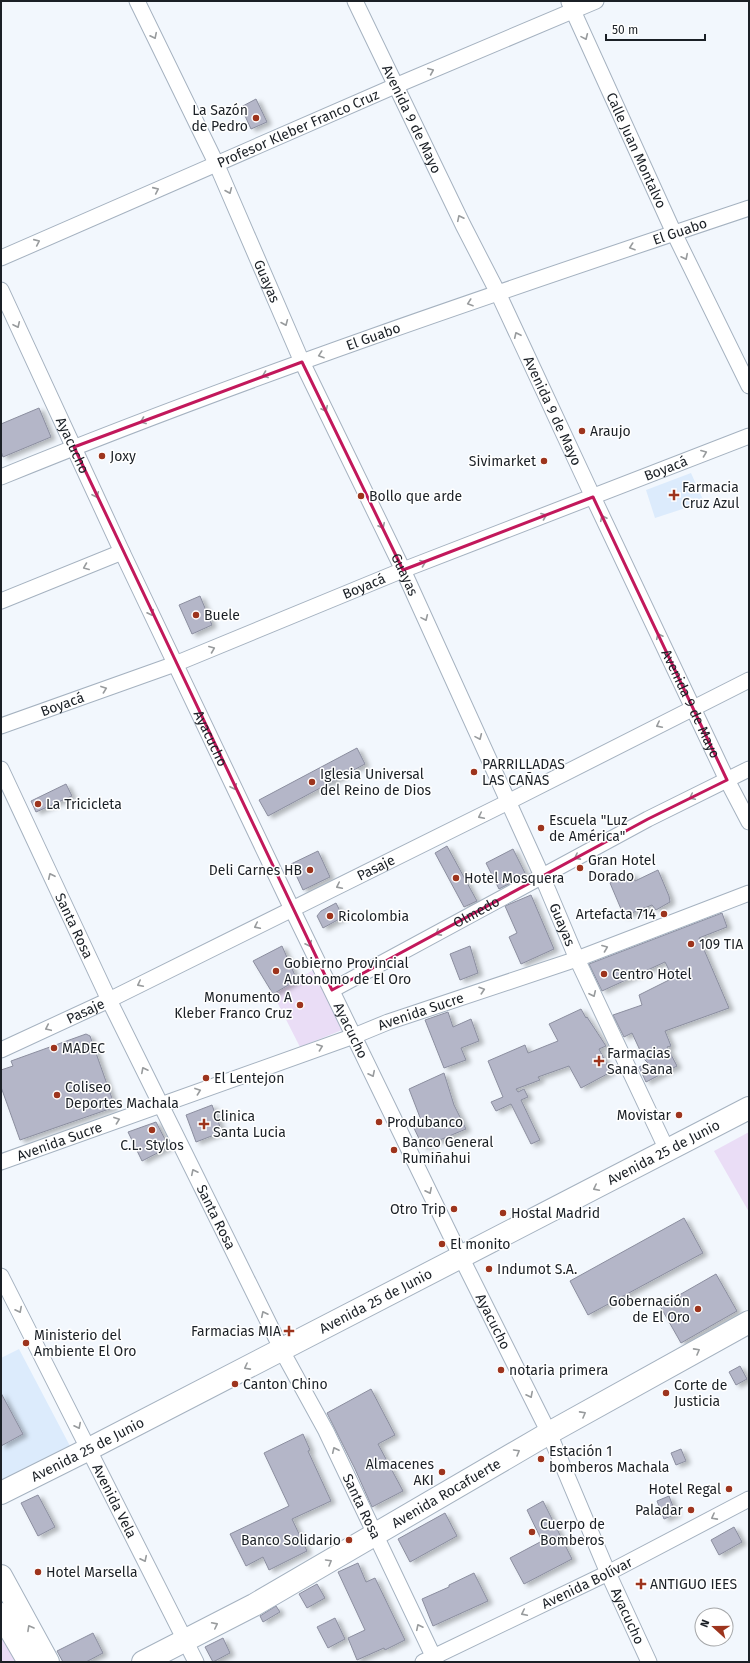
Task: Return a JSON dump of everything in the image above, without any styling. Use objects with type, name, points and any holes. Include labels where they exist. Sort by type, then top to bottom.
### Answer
[{"type":"main road","name":"Avenida 25 de Junio","points":[[1,1493],[461,1258],[749,1108]]},
{"type":"main road","name":"Avenida Rocafuerte","points":[[143,1662],[254,1605],[375,1536],[549,1433],[749,1322]]},
{"type":"main road","points":[[1,1576],[48,1662]]},
{"type":"main road","points":[[1,1614],[29,1662]]},
{"type":"street","name":"Guayas","points":[[137,1],[216,163],[302,362],[403,570],[542,876],[577,959],[668,1150]]},
{"type":"street","name":"Avenida 9 de Mayo","points":[[355,1],[395,86],[498,293],[727,780],[749,822]]},
{"type":"street","name":"Profesor Kleber Franco Cruz","points":[[1,258],[395,86],[571,6],[596,1]]},
{"type":"street","name":"Calle Juan Montalvo","points":[[571,6],[674,233],[749,386]]},
{"type":"street","name":"El Guabo","points":[[1,477],[74,447],[302,362],[498,293],[749,208]]},
{"type":"street","name":"Ayacucho","points":[[1,290],[122,552],[292,909],[461,1258],[549,1433],[608,1573],[649,1662]]},
{"type":"street","name":"Boyacá","points":[[1,726],[176,664],[403,570],[749,436]]},
{"type":"street","points":[[1,600],[122,552]]},
{"type":"street","name":"Pasaje","points":[[1,1050],[109,1000],[508,802],[749,680]]},
{"type":"street","name":"Santa Rosa","points":[[1,769],[109,1000],[282,1349],[326,1431],[431,1660]]},
{"type":"street","name":"Olmedo","points":[[332,990],[648,819],[749,769]]},
{"type":"street","name":"Avenida Sucre","points":[[1,1162],[354,1036],[388,1022],[577,959],[749,893]]},
{"type":"street","name":"Avenida Vela","points":[[1,1276],[184,1641],[196,1662]]},
{"type":"street","name":"Avenida Bolívar","points":[[431,1660],[608,1573],[749,1499]]},
{"type":"highlighted area","points":[[302,362],[403,570],[593,497],[727,780],[648,819],[332,990],[74,447]]},
{"type":"shaded area","name":"Farmacia Cruz Azul","points":[[691,473],[704,502],[655,518],[646,490]]},
{"type":"shaded area","points":[[315,969],[342,1030],[300,1047],[273,994]]},
{"type":"shaded area","points":[[749,1132],[749,1212],[714,1151]]},
{"type":"shaded area","points":[[19,1349],[70,1446],[1,1482],[1,1358]]},
{"type":"shaded area","points":[[1,1631],[19,1662],[1,1662]]},
{"type":"building","points":[[256,99],[267,122],[251,129],[241,107]]},
{"type":"building","points":[[39,408],[51,437],[3,457],[1,451],[1,424]]},
{"type":"building","name":"Buele","points":[[200,596],[212,625],[192,634],[179,605]]},
{"type":"building","name":"Iglesia Universal del Reino de Dios","points":[[357,748],[365,764],[268,816],[259,800]]},
{"type":"building","points":[[66,784],[72,796],[36,812],[31,801]]},
{"type":"building","name":"Hotel Mosquera","points":[[447,846],[477,901],[464,907],[435,853]]},
{"type":"building","points":[[513,849],[526,875],[499,889],[486,863]]},
{"type":"building","name":"Deli Carnes HB","points":[[318,851],[330,877],[303,890],[291,864]]},
{"type":"building","points":[[658,870],[670,902],[656,910],[652,905],[624,916],[610,883],[632,873],[635,881]]},
{"type":"building","points":[[531,895],[554,949],[521,964],[509,937],[517,933],[505,906]]},
{"type":"building","name":"Ricolombia","points":[[336,903],[343,917],[323,928],[317,916],[321,911]]},
{"type":"building","points":[[722,913],[727,927],[699,938],[729,1008],[665,1031],[671,1046],[667,1047],[677,1066],[646,1082],[639,1067],[648,1063],[644,1059],[632,1033],[624,1037],[613,1015],[642,1005],[639,995],[673,978],[665,962],[602,991],[589,964]]},
{"type":"building","name":"Gobierno Provincial Autonomo de El Oro","points":[[282,946],[297,980],[273,994],[253,961]]},
{"type":"building","points":[[470,946],[478,973],[460,980],[450,954]]},
{"type":"building","points":[[581,1009],[606,1046],[599,1049],[611,1072],[581,1088],[569,1066],[538,1077],[540,1080],[516,1089],[518,1092],[524,1089],[528,1097],[521,1100],[540,1140],[531,1144],[511,1104],[496,1111],[491,1102],[503,1097],[488,1061],[525,1045],[528,1053],[558,1041],[549,1024]]},
{"type":"building","points":[[448,1012],[453,1027],[471,1019],[479,1041],[461,1048],[466,1060],[444,1068],[425,1020]]},
{"type":"building","name":"Coliseo Deportes Machala","points":[[86,1034],[90,1036],[114,1104],[112,1108],[20,1140],[1,1087],[1,1070],[13,1066],[11,1061]]},
{"type":"building","points":[[444,1073],[454,1105],[466,1129],[423,1147],[412,1124],[421,1120],[409,1089]]},
{"type":"building","name":"Clinica Santa Lucia","points":[[212,1105],[222,1132],[196,1142],[186,1115]]},
{"type":"building","points":[[156,1122],[169,1147],[142,1161],[128,1132]]},
{"type":"building","points":[[684,1218],[703,1253],[588,1315],[570,1281]]},
{"type":"building","name":"Gobernación de El Oro","points":[[716,1274],[737,1311],[681,1343],[660,1306]]},
{"type":"building","points":[[740,1366],[747,1379],[736,1385],[729,1372]]},
{"type":"building","points":[[371,1389],[395,1435],[378,1444],[403,1491],[372,1507],[327,1413]]},
{"type":"building","points":[[1,1393],[23,1434],[1,1446]]},
{"type":"building","points":[[303,1434],[310,1450],[308,1451],[331,1501],[292,1519],[307,1551],[269,1570],[263,1557],[246,1566],[230,1534],[289,1506],[264,1453]]},
{"type":"building","points":[[681,1449],[686,1461],[676,1465],[671,1453]]},
{"type":"building","points":[[38,1495],[55,1527],[38,1536],[21,1503]]},
{"type":"building","points":[[669,1496],[676,1514],[664,1519],[657,1501]]},
{"type":"building","points":[[543,1501],[572,1559],[524,1584],[510,1558],[542,1541],[527,1510]]},
{"type":"building","points":[[445,1513],[457,1536],[410,1562],[398,1539]]},
{"type":"building","points":[[734,1527],[742,1542],[719,1555],[711,1540]]},
{"type":"building","points":[[358,1563],[366,1582],[375,1578],[405,1640],[385,1650],[384,1648],[357,1660],[348,1638],[365,1630],[338,1572]]},
{"type":"building","points":[[474,1573],[488,1601],[433,1626],[422,1599],[449,1587],[449,1585]]},
{"type":"building","points":[[317,1584],[325,1598],[307,1608],[299,1594]]},
{"type":"building","points":[[276,1606],[280,1612],[263,1622],[260,1616]]},
{"type":"building","points":[[335,1618],[345,1639],[328,1648],[317,1627]]},
{"type":"building","points":[[93,1633],[103,1653],[86,1662],[63,1662],[57,1651]]},
{"type":"building","points":[[223,1638],[230,1653],[213,1662],[205,1647]]},
{"type":"place","name":"La Sazón de Pedro","points":[[256,118]]},
{"type":"place","name":"Araujo","points":[[582,431]]},
{"type":"place","name":"Joxy","points":[[102,456]]},
{"type":"place","name":"Sivimarket","points":[[544,461]]},
{"type":"place","name":"Farmacia Cruz Azul","points":[[674,495]]},
{"type":"place","name":"Bollo que arde","points":[[361,496]]},
{"type":"place","name":"Buele","points":[[196,615]]},
{"type":"place","name":"PARRILLADAS LAS CAÑAS","points":[[474,772]]},
{"type":"place","name":"Iglesia Universal del Reino de Dios","points":[[312,782]]},
{"type":"place","name":"La Tricicleta","points":[[38,804]]},
{"type":"place","name":"Escuela \"Luz de América\"","points":[[541,828]]},
{"type":"place","name":"Gran Hotel Dorado","points":[[580,868]]},
{"type":"place","name":"Deli Carnes HB","points":[[310,870]]},
{"type":"place","name":"Hotel Mosquera","points":[[456,878]]},
{"type":"place","name":"Artefacta 714","points":[[664,914]]},
{"type":"place","name":"Ricolombia","points":[[330,916]]},
{"type":"place","name":"109 TIA","points":[[691,944]]},
{"type":"place","name":"Gobierno Provincial Autonomo de El Oro","points":[[276,971]]},
{"type":"place","name":"Centro Hotel","points":[[604,974]]},
{"type":"place","name":"Monumento A Kleber Franco Cruz","points":[[300,1005]]},
{"type":"place","name":"MADEC","points":[[54,1048]]},
{"type":"place","name":"Farmacias Sana Sana","points":[[599,1061]]},
{"type":"place","name":"El Lentejon","points":[[206,1078]]},
{"type":"place","name":"Coliseo Deportes Machala","points":[[57,1095]]},
{"type":"place","name":"Movistar","points":[[679,1115]]},
{"type":"place","name":"Produbanco","points":[[379,1122]]},
{"type":"place","name":"Clinica Santa Lucia","points":[[204,1124]]},
{"type":"place","name":"C.L. Stylos","points":[[152,1130]]},
{"type":"place","name":"Banco General Rumiñahui","points":[[394,1150]]},
{"type":"place","name":"Otro Trip","points":[[454,1209]]},
{"type":"place","name":"Hostal Madrid","points":[[503,1213]]},
{"type":"place","name":"El monito","points":[[442,1244]]},
{"type":"place","name":"Indumot S.A.","points":[[489,1269]]},
{"type":"place","name":"Gobernación de El Oro","points":[[698,1309]]},
{"type":"place","name":"Farmacias MIA","points":[[289,1331]]},
{"type":"place","name":"Ministerio del Ambiente El Oro","points":[[26,1343]]},
{"type":"place","name":"notaria primera","points":[[501,1370]]},
{"type":"place","name":"Canton Chino","points":[[235,1384]]},
{"type":"place","name":"Corte de Justicia","points":[[666,1393]]},
{"type":"place","name":"Estación 1 bomberos Machala","points":[[541,1459]]},
{"type":"place","name":"Almacenes AKI","points":[[442,1472]]},
{"type":"place","name":"Hotel Regal","points":[[729,1489]]},
{"type":"place","name":"Paladar","points":[[691,1510]]},
{"type":"place","name":"Cuerpo de Bomberos","points":[[532,1532]]},
{"type":"place","name":"Banco Solidario","points":[[349,1540]]},
{"type":"place","name":"Hotel Marsella","points":[[38,1572]]},
{"type":"place","name":"ANTIGUO IEES","points":[[641,1584]]}]
